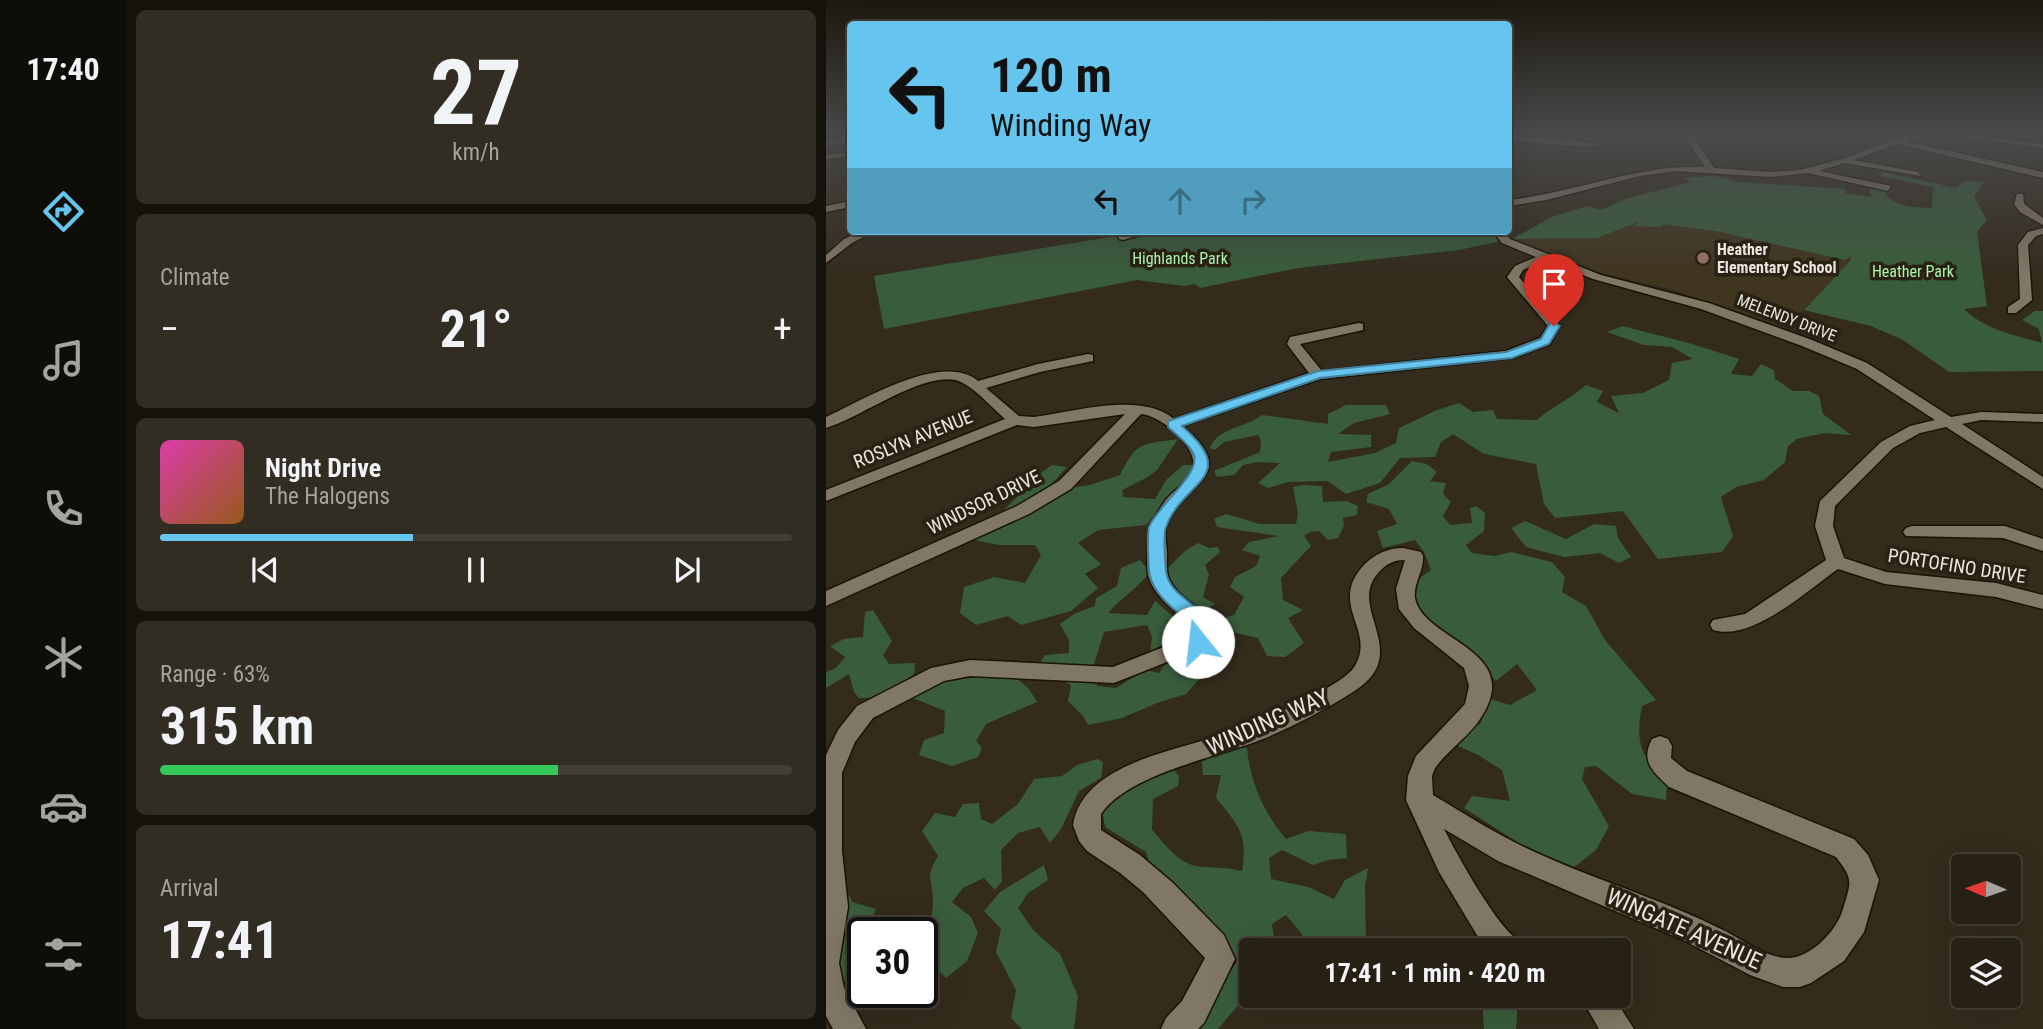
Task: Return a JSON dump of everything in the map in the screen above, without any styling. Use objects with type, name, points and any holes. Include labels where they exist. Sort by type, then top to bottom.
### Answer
[{"type":"street","points":[[1512,203],[1550,198],[1606,181]]},
{"type":"street","points":[[1856,181],[1888,188]]},
{"type":"street","points":[[2020,196],[2018,204],[2023,210],[2043,222]]},
{"type":"street","points":[[826,209],[847,205]]},
{"type":"street","points":[[2012,310],[2026,300],[2023,245],[2038,233]]},
{"type":"street","points":[[826,260],[848,241],[861,235]]},
{"type":"street","name":"MELENDY DRIVE","points":[[1501,235],[1506,241],[1597,277],[1690,301],[1862,366],[2043,484]]},
{"type":"street","points":[[1173,424],[1318,375],[1508,355],[1545,341],[1554,326],[1546,312],[1519,288],[1513,277],[1519,268],[1544,257]]},
{"type":"street","points":[[1318,375],[1293,344],[1295,340],[1359,327]]},
{"type":"street","points":[[976,386],[1038,368],[1088,358]]},
{"type":"street","points":[[826,423],[925,378],[957,376],[976,386],[1015,420],[1034,422],[1138,409],[1159,414],[1189,439],[1201,456],[1201,468],[1193,483],[1173,502],[1157,528],[1158,577],[1169,594],[1202,624],[1198,642],[1114,675],[970,668],[939,674],[865,712],[846,737],[830,773],[829,851],[834,906],[826,959]]},
{"type":"street","name":"WINDSOR DRIVE","points":[[826,599],[1023,510],[1065,485],[1138,409]]},
{"type":"street","points":[[1720,625],[1749,621],[1836,562],[1824,526],[1826,505],[1886,445],[1915,429],[1980,416],[2043,418]]},
{"type":"street","name":"ROSLYN AVENUE","points":[[826,496],[1015,420]]},
{"type":"street","points":[[1912,532],[2005,532],[2043,545]]},
{"type":"street","name":"WINDING WAY","points":[[1177,1029],[1193,1012],[1220,959],[1214,945],[1131,864],[1093,840],[1086,830],[1087,818],[1097,800],[1136,775],[1218,746],[1320,703],[1362,675],[1369,659],[1366,630],[1357,599],[1360,581],[1373,566],[1396,553],[1414,556],[1415,566],[1406,585],[1405,600],[1412,614],[1474,665],[1480,690],[1477,706],[1459,727],[1438,744],[1420,774],[1419,800]]},
{"type":"street","name":"PORTOFINO DRIVE","points":[[1836,562],[1885,578],[1996,590],[2043,602]]},
{"type":"street","name":"WINGATE AVENUE","points":[[1419,800],[1507,852],[1693,930],[1760,965],[1783,972],[1800,972],[1834,951],[1854,922],[1865,880],[1858,864],[1845,848],[1678,779],[1659,762],[1660,746]]},
{"type":"street","points":[[1419,800],[1438,845],[1495,938]]},
{"type":"street","points":[[826,968],[830,992],[850,1029]]},
{"type":"shaded area","name":"Heather Elementary School","points":[[1698,191],[1745,198],[1819,203],[1852,237],[1851,260],[1804,310],[1779,325],[1670,289],[1600,273],[1549,256],[1512,239],[1598,238],[1641,221],[1661,206]]},
{"type":"green space","name":"Heather Park","points":[[1690,181],[1736,181],[1845,189],[1845,193],[1872,197],[1867,185],[1883,190],[1898,203],[1932,208],[1933,187],[1904,181],[1924,181],[1956,188],[1965,181],[1984,182],[1974,197],[1987,220],[1977,232],[1987,306],[1964,309],[1991,327],[2042,343],[2039,329],[2022,320],[2035,311],[2043,311],[2043,371],[1949,372],[1903,340],[1871,326],[1804,310],[1851,260],[1851,256],[1845,260],[1716,231],[1664,224],[1661,227],[1633,226],[1640,221],[1598,238],[1512,239],[1552,217],[1587,206],[1601,210],[1628,198],[1692,182]]},
{"type":"green space","name":"Highlands Park","points":[[1122,235],[1498,235],[1501,241],[1459,250],[1298,268],[1200,288],[1195,284],[1184,286],[1137,280],[884,329],[874,276]]},
{"type":"green space","points":[[1622,326],[1739,359],[1731,374],[1752,376],[1761,364],[1774,370],[1775,379],[1793,391],[1809,391],[1819,396],[1823,414],[1851,435],[1824,433],[1797,439],[1788,446],[1785,462],[1764,480],[1736,487],[1721,497],[1733,536],[1722,552],[1658,559],[1623,511],[1555,518],[1544,504],[1536,464],[1484,454],[1453,434],[1441,442],[1435,457],[1400,458],[1380,483],[1346,494],[1328,481],[1288,482],[1268,488],[1258,483],[1280,463],[1258,462],[1243,465],[1234,475],[1217,477],[1214,471],[1260,452],[1261,441],[1258,435],[1224,442],[1215,450],[1210,448],[1219,436],[1262,415],[1328,424],[1328,414],[1346,405],[1386,405],[1390,414],[1354,423],[1338,434],[1371,435],[1371,447],[1331,452],[1328,462],[1375,453],[1396,443],[1399,428],[1459,403],[1473,412],[1493,410],[1497,419],[1537,420],[1586,385],[1603,391],[1597,402],[1619,413],[1611,396],[1643,393],[1669,380],[1672,363],[1693,359],[1672,347],[1644,345],[1607,332]]},
{"type":"green space","points":[[1178,439],[1157,470],[1122,490],[1123,497],[1155,499],[1166,480],[1183,465],[1194,465],[1183,483],[1146,525],[1098,530],[1078,543],[1101,564],[1085,574],[1098,588],[1071,611],[1021,625],[1008,616],[976,625],[960,613],[964,587],[994,577],[1025,583],[1041,555],[1035,545],[1000,545],[974,540],[1042,472],[1052,465],[1067,467],[1045,491],[1090,485],[1120,475],[1131,455],[1142,446]]},
{"type":"green space","points":[[1412,461],[1427,464],[1437,472],[1430,481],[1446,483],[1443,494],[1451,502],[1443,516],[1450,525],[1472,523],[1470,508],[1476,506],[1485,513],[1484,531],[1466,545],[1472,553],[1494,556],[1511,552],[1552,562],[1565,577],[1562,592],[1586,606],[1605,640],[1656,700],[1642,706],[1640,741],[1646,758],[1667,786],[1666,800],[1632,794],[1596,766],[1585,767],[1582,779],[1609,826],[1596,850],[1573,868],[1519,843],[1464,808],[1472,796],[1510,801],[1502,770],[1454,744],[1469,729],[1480,724],[1490,699],[1510,705],[1537,690],[1517,664],[1496,681],[1419,610],[1413,593],[1417,580],[1431,570],[1424,552],[1415,540],[1383,548],[1377,531],[1397,524],[1389,509],[1366,502],[1368,494],[1389,484]]},
{"type":"green space","points":[[1322,486],[1323,502],[1347,501],[1358,506],[1357,515],[1343,518],[1344,526],[1338,538],[1328,540],[1319,531],[1304,536],[1311,546],[1281,578],[1283,600],[1303,610],[1288,618],[1304,643],[1285,657],[1267,656],[1258,638],[1215,628],[1218,619],[1234,615],[1244,597],[1230,587],[1235,577],[1256,566],[1260,556],[1242,550],[1249,542],[1279,536],[1217,527],[1214,519],[1226,514],[1260,524],[1296,524],[1298,513],[1293,487]]},
{"type":"green space","points":[[1525,521],[1566,539],[1594,524],[1616,526],[1618,538],[1631,557],[1619,563],[1600,553],[1564,557],[1526,547],[1511,528]]},
{"type":"green space","points":[[1198,543],[1209,548],[1218,547],[1220,552],[1205,565],[1209,575],[1203,597],[1215,604],[1199,613],[1172,588],[1165,571],[1185,551]]},
{"type":"green space","points":[[1140,560],[1150,572],[1108,613],[1147,615],[1155,601],[1176,619],[1176,635],[1150,653],[1152,637],[1147,625],[1104,632],[1094,664],[1097,686],[1116,688],[1145,670],[1159,673],[1170,658],[1213,638],[1229,638],[1235,642],[1232,655],[1223,664],[1208,669],[1186,694],[1122,718],[1088,725],[1068,701],[1071,685],[1037,668],[1045,655],[1069,653],[1069,640],[1060,624],[1074,614],[1095,606],[1096,598],[1117,586],[1121,568]]},
{"type":"green space","points":[[873,610],[892,641],[883,655],[889,664],[915,663],[914,674],[889,691],[867,698],[859,698],[854,692],[849,674],[826,688],[826,672],[836,668],[845,657],[830,646],[844,639],[863,637],[865,612]]},
{"type":"green space","points":[[979,677],[1015,677],[1029,689],[1037,702],[986,724],[976,741],[982,748],[978,757],[952,766],[919,755],[924,740],[944,733],[945,711],[913,698],[933,683]]},
{"type":"green space","points":[[1238,746],[1247,748],[1251,773],[1259,796],[1286,839],[1309,831],[1346,834],[1347,858],[1313,865],[1282,850],[1269,858],[1271,879],[1308,887],[1334,899],[1345,880],[1368,868],[1365,887],[1366,938],[1302,938],[1302,934],[1286,915],[1272,924],[1274,938],[1239,938],[1239,1004],[1218,1029],[1197,1029],[1237,961],[1200,909],[1180,900],[1174,883],[1151,868],[1146,852],[1105,827],[1103,811],[1106,803],[1122,790],[1173,769],[1179,776],[1178,786],[1153,799],[1152,830],[1171,851],[1189,864],[1242,871],[1244,848],[1240,831],[1216,798],[1221,775],[1203,775],[1202,762],[1223,749]]},
{"type":"green space","points":[[1097,759],[1103,762],[1101,778],[1079,791],[1061,829],[1050,843],[1040,827],[1018,833],[1001,850],[1002,881],[995,890],[984,878],[963,888],[952,902],[971,917],[978,933],[967,961],[946,978],[938,969],[938,917],[931,917],[933,902],[930,875],[938,856],[922,831],[935,813],[955,817],[963,804],[979,803],[981,819],[992,824],[1018,804],[1034,779],[1062,776],[1077,765]]},
{"type":"green space","points":[[1044,865],[1048,880],[1028,893],[1018,908],[1033,930],[1060,954],[1078,996],[1074,1029],[1022,1029],[1011,1018],[1016,990],[996,952],[1001,929],[984,911],[1000,892]]},
{"type":"green space","points":[[826,884],[844,885],[852,902],[876,909],[873,917],[847,917],[847,984],[835,958]]},
{"type":"green space","points":[[1483,1008],[1517,1008],[1516,1029],[1484,1029]]},
{"type":"place","name":"Heather Elementary School","points":[[1703,258]]},
{"type":"route","points":[[1198,642],[1202,624],[1169,594],[1158,577],[1157,528],[1173,502],[1193,483],[1201,468],[1201,456],[1189,439],[1173,424],[1318,375],[1418,362],[1508,355],[1545,341],[1554,326]]}]
